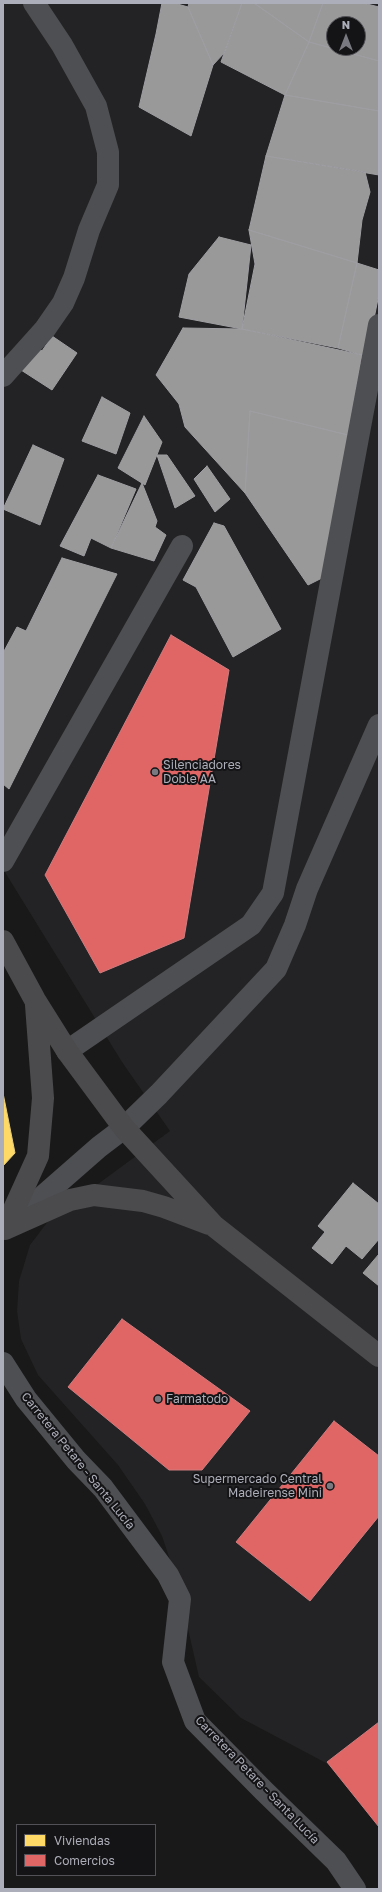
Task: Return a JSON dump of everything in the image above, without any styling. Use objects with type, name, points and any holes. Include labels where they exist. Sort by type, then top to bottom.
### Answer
[{"type":"main road","points":[[3,941],[35,1000],[67,1051],[124,1128],[214,1226],[379,1356]]},
{"type":"main road","points":[[4,1231],[38,1156],[43,1098],[35,1000]]},
{"type":"main road","points":[[4,1231],[70,1200],[94,1195],[143,1201],[164,1206],[214,1226]]},
{"type":"street","points":[[5,369],[45,329],[63,303],[74,278],[89,230],[108,185],[108,152],[96,106],[62,45],[34,3]]},
{"type":"street","points":[[67,1051],[251,925],[273,893],[379,325]]},
{"type":"street","points":[[3,860],[182,546]]},
{"type":"street","points":[[4,1231],[99,1147],[124,1128],[159,1094],[276,969],[295,925],[307,889],[379,725]]},
{"type":"street","name":"Carretera Petare - Santa Lucía","points":[[3,1363],[26,1399],[76,1460],[102,1488],[168,1575],[180,1599],[173,1662],[195,1721],[336,1861],[355,1889]]},
{"type":"shaded area","points":[[3,3],[379,3],[379,1811],[345,1773],[241,1718],[199,1677],[177,1581],[162,1536],[145,1504],[118,1465],[38,1375],[21,1339],[17,1311],[19,1281],[30,1245],[49,1220],[170,1131],[122,1062],[3,869]]},
{"type":"building: Viviendas","points":[[3,1093],[15,1153],[3,1166]]},
{"type":"building: Comercios","name":"Silenciadores Doble AA","points":[[171,635],[229,670],[184,938],[100,973],[45,875]]},
{"type":"building: Comercios","name":"Farmatodo","points":[[122,1319],[250,1411],[202,1470],[169,1470],[68,1387]]},
{"type":"building: Comercios","name":"Supermercado Central Madeirense Mini","points":[[334,1421],[379,1456],[379,1516],[310,1601],[236,1542]]},
{"type":"building: Comercios","points":[[379,1722],[379,1827],[327,1762]]},
{"type":"building: Industria","points":[[162,3],[174,3],[188,7],[213,65],[191,136],[139,107]]},
{"type":"building: Industria","points":[[189,3],[242,3],[225,52],[213,65],[188,7]]},
{"type":"building: Industria","points":[[242,3],[254,3],[309,42],[285,95],[221,62]]},
{"type":"building: Industria","points":[[254,3],[323,3],[309,42]]},
{"type":"building: Industria","points":[[323,3],[363,3],[379,7],[379,61],[361,56],[366,56],[366,16],[326,16],[326,47],[309,42]]},
{"type":"building: Industria","points":[[309,42],[326,47],[326,56],[361,56],[379,61],[379,111],[285,95]]},
{"type":"building: Industria","points":[[285,95],[379,111],[379,175],[266,156]]},
{"type":"building: Industria","points":[[266,156],[365,172],[370,192],[362,220],[357,263],[249,230]]},
{"type":"building: Industria","points":[[249,230],[357,263],[338,348],[242,329],[255,264]]},
{"type":"building: Industria","points":[[219,237],[251,245],[242,329],[179,317],[189,274]]},
{"type":"building: Industria","points":[[357,263],[379,270],[379,294],[369,343],[362,355],[338,348]]},
{"type":"building: Industria","points":[[183,328],[242,329],[362,355],[348,435],[250,411],[245,493],[185,427],[179,404],[156,375]]},
{"type":"building: Industria","points":[[52,336],[77,353],[52,390],[21,370],[37,347],[42,351]]},
{"type":"building: Industria","points":[[102,397],[130,413],[116,454],[82,441]]},
{"type":"building: Industria","points":[[250,411],[348,435],[326,576],[308,585],[245,493]]},
{"type":"building: Industria","points":[[144,416],[162,442],[145,485],[118,468]]},
{"type":"building: Industria","points":[[33,445],[64,459],[40,525],[3,509]]},
{"type":"building: Industria","points":[[157,455],[167,455],[195,496],[175,508]]},
{"type":"building: Industria","points":[[207,466],[230,499],[215,512],[194,479]]},
{"type":"building: Industria","points":[[98,475],[136,489],[111,548],[91,538],[84,556],[60,546]]},
{"type":"building: Industria","points":[[142,483],[157,521],[155,527],[166,535],[154,561],[111,548]]},
{"type":"building: Industria","points":[[214,523],[224,526],[281,629],[233,657],[196,587],[183,580]]},
{"type":"building: Industria","points":[[62,558],[117,574],[9,789],[3,784],[3,653],[17,627],[26,631]]},
{"type":"building: Industria","points":[[353,1183],[379,1204],[379,1239],[362,1259],[346,1246],[332,1264],[312,1248],[325,1232],[318,1226]]},
{"type":"building: Industria","points":[[379,1254],[379,1286],[363,1273]]},
{"type":"place","name":"Silenciadores Doble AA","points":[[155,772]]},
{"type":"place","name":"Farmatodo","points":[[158,1399]]},
{"type":"place","name":"Supermercado Central Madeirense Mini","points":[[330,1486]]}]
